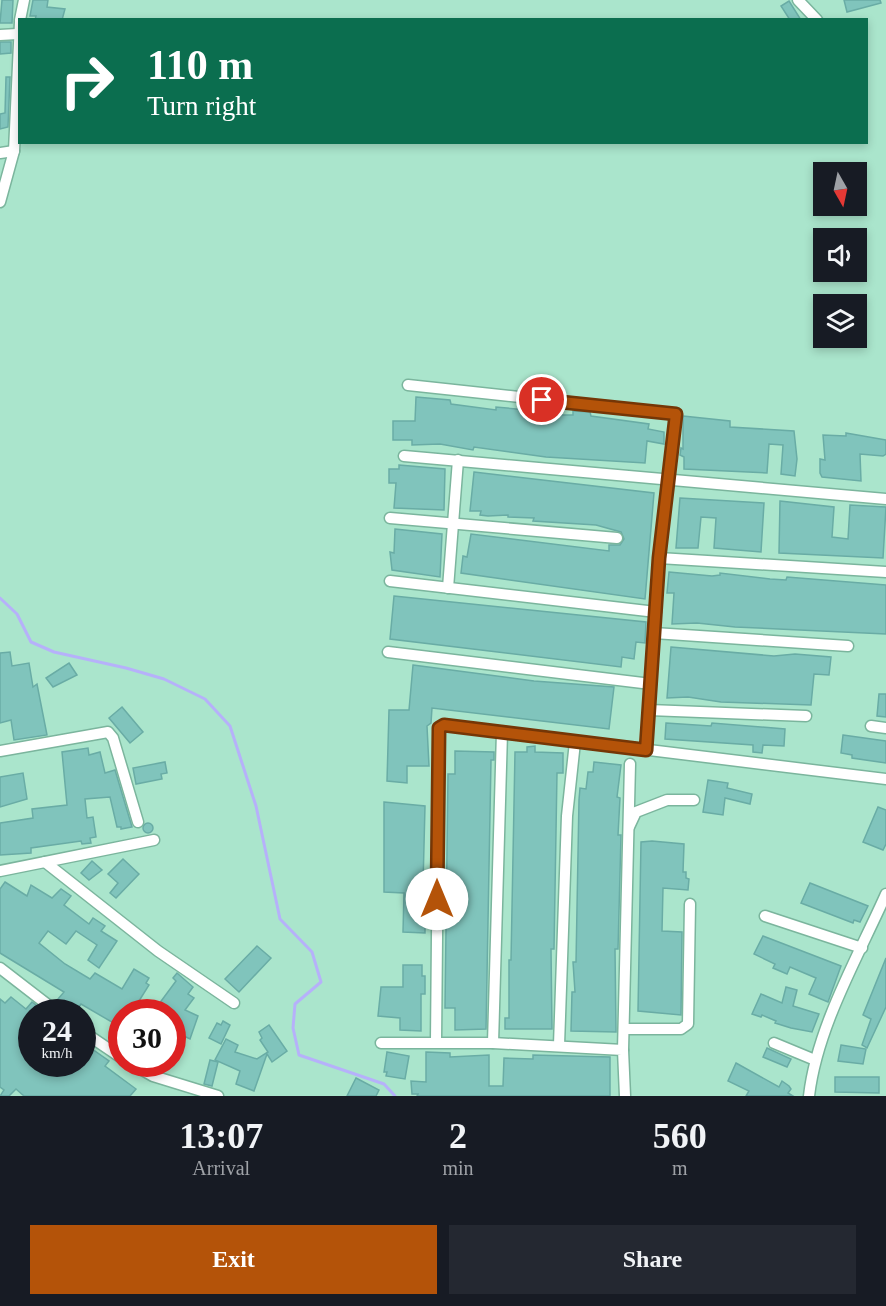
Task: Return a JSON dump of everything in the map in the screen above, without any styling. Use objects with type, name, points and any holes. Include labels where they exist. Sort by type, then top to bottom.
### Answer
[{"type":"street","points":[[21,18],[24,0]]},
{"type":"street","points":[[798,0],[815,18]]},
{"type":"street","points":[[0,202],[14,151],[18,30]]},
{"type":"street","points":[[0,35],[17,34]]},
{"type":"street","points":[[0,153],[14,151]]},
{"type":"street","points":[[408,385],[676,414],[659,558],[646,750]]},
{"type":"street","points":[[404,456],[886,499]]},
{"type":"street","points":[[448,588],[458,460]]},
{"type":"street","points":[[390,518],[617,538]]},
{"type":"street","points":[[659,558],[886,572]]},
{"type":"street","points":[[390,581],[656,612]]},
{"type":"street","points":[[654,633],[848,646]]},
{"type":"street","points":[[388,652],[651,684]]},
{"type":"street","points":[[649,710],[806,716]]},
{"type":"street","points":[[436,1041],[438,733],[439,728],[444,725],[886,779]]},
{"type":"street","points":[[871,726],[886,728]]},
{"type":"street","points":[[0,751],[108,732],[113,738],[138,822]]},
{"type":"street","points":[[493,1043],[502,732]]},
{"type":"street","points":[[559,1045],[567,816],[575,742]]},
{"type":"street","points":[[625,1096],[623,1050],[630,764]]},
{"type":"street","points":[[627,830],[636,812],[667,800],[694,800]]},
{"type":"street","points":[[0,871],[154,840]]},
{"type":"street","points":[[45,862],[158,951],[234,1003]]},
{"type":"street","points":[[808,1096],[815,1060],[886,894]]},
{"type":"street","points":[[624,1029],[681,1029],[688,1024],[690,904]]},
{"type":"street","points":[[765,916],[862,948]]},
{"type":"street","points":[[0,968],[40,999]]},
{"type":"street","points":[[381,1043],[436,1041],[559,1045],[623,1050]]},
{"type":"street","points":[[774,1043],[815,1060]]},
{"type":"street","points":[[156,1077],[218,1096]]},
{"type":"building","points":[[2,0],[13,0],[12,23],[0,23]]},
{"type":"building","points":[[33,0],[48,0],[47,7],[65,9],[63,18],[30,16]]},
{"type":"building","points":[[844,0],[880,0],[881,3],[847,12]]},
{"type":"building","points":[[789,1],[800,18],[789,18],[781,6]]},
{"type":"building","points":[[0,42],[11,42],[11,53],[0,54]]},
{"type":"building","points":[[6,77],[10,77],[8,127],[0,129],[0,114],[5,113]]},
{"type":"building","points":[[416,397],[450,400],[451,404],[496,410],[496,407],[548,412],[548,410],[563,415],[573,415],[573,411],[590,412],[591,416],[649,424],[648,429],[664,432],[664,444],[647,441],[645,463],[546,457],[474,447],[473,450],[440,444],[412,445],[412,440],[393,440],[393,421],[415,421]]},
{"type":"building","points":[[683,416],[730,421],[730,427],[794,431],[797,459],[795,476],[781,474],[783,445],[769,444],[767,473],[684,469],[684,457],[680,455],[681,448],[683,449]]},
{"type":"building","points":[[846,433],[886,440],[886,454],[883,456],[860,454],[861,481],[822,477],[820,473],[820,459],[825,460],[823,435],[846,436]]},
{"type":"building","points":[[399,465],[445,469],[444,510],[394,508],[396,483],[389,483],[389,469],[399,469]]},
{"type":"building","points":[[474,472],[654,493],[645,599],[461,573],[463,556],[467,557],[471,534],[609,551],[609,545],[620,545],[624,539],[621,532],[596,525],[533,521],[534,518],[508,517],[508,515],[488,516],[480,515],[481,511],[470,511]]},
{"type":"building","points":[[680,498],[764,503],[761,552],[714,548],[716,518],[701,517],[698,548],[676,548]]},
{"type":"building","points":[[780,501],[834,507],[832,537],[848,539],[850,505],[886,507],[883,558],[779,553]]},
{"type":"building","points":[[395,529],[442,534],[440,577],[392,570],[390,552],[394,553]]},
{"type":"building","points":[[669,572],[712,576],[720,575],[720,573],[786,580],[787,577],[886,585],[886,634],[697,623],[672,624],[674,593],[667,593]]},
{"type":"building","points":[[394,596],[646,622],[645,643],[636,642],[634,659],[622,657],[621,667],[390,639]]},
{"type":"building","points":[[671,647],[774,656],[795,654],[831,657],[829,675],[814,674],[811,705],[721,702],[688,697],[667,698]]},
{"type":"building","points":[[10,652],[12,666],[29,663],[33,687],[37,684],[47,735],[14,740],[11,720],[0,723],[0,653]]},
{"type":"building","points":[[69,663],[77,675],[53,687],[46,678]]},
{"type":"building","points":[[413,665],[534,681],[614,687],[609,729],[432,708],[431,723],[427,726],[429,766],[407,766],[407,783],[387,781],[389,710],[409,710]]},
{"type":"building","points":[[879,694],[886,694],[886,717],[877,716]]},
{"type":"building","points":[[122,707],[143,732],[130,743],[109,718]]},
{"type":"building","points":[[666,723],[711,726],[712,723],[785,729],[784,746],[763,745],[762,753],[753,752],[753,745],[665,739]]},
{"type":"building","points":[[843,735],[886,741],[886,763],[852,758],[852,755],[841,753]]},
{"type":"building","points":[[535,746],[535,752],[563,753],[563,773],[557,773],[554,949],[551,949],[552,1029],[505,1029],[505,1018],[509,1018],[515,752],[527,752],[527,747]]},
{"type":"building","points":[[88,748],[89,755],[100,752],[105,773],[115,770],[132,827],[121,829],[117,827],[110,797],[85,799],[87,818],[93,817],[96,837],[90,838],[91,843],[82,844],[81,841],[31,848],[31,853],[0,855],[0,823],[33,818],[32,809],[67,805],[62,752]]},
{"type":"building","points":[[455,751],[494,752],[494,760],[491,760],[486,1029],[455,1030],[455,1008],[445,1008],[448,774],[455,774]]},
{"type":"building","points":[[165,762],[167,773],[161,774],[162,779],[136,784],[133,768]]},
{"type":"building","points":[[594,762],[621,765],[617,797],[620,798],[618,835],[621,835],[618,949],[615,949],[616,1032],[571,1031],[572,992],[575,992],[573,962],[576,962],[580,788],[586,789],[588,772],[593,772]]},
{"type":"building","points":[[23,773],[27,799],[0,807],[0,777]]},
{"type":"building","points":[[708,780],[728,783],[727,788],[752,794],[750,804],[725,798],[723,815],[703,812]]},
{"type":"building","points":[[384,802],[425,806],[422,925],[425,925],[425,933],[403,932],[404,893],[384,892]]},
{"type":"building","points":[[878,807],[886,810],[886,844],[883,850],[863,842]]},
{"type":"building","points":[[148,823],[152,824],[152,832],[148,833],[144,832],[143,828],[144,824]]},
{"type":"building","points":[[641,842],[684,844],[683,872],[686,872],[686,878],[689,879],[688,890],[663,888],[662,931],[682,932],[681,1015],[638,1011]]},
{"type":"building","points":[[123,859],[139,874],[116,898],[110,893],[118,883],[108,874]]},
{"type":"building","points":[[92,861],[102,870],[89,880],[81,873]]},
{"type":"building","points":[[5,882],[27,896],[31,885],[52,898],[61,889],[71,896],[64,905],[89,924],[93,918],[105,926],[101,931],[117,941],[99,968],[88,960],[97,945],[76,931],[66,944],[48,931],[39,943],[65,964],[90,979],[95,973],[122,989],[134,969],[149,978],[146,983],[149,985],[140,999],[108,999],[108,1020],[96,1013],[96,999],[58,999],[64,992],[0,953],[0,889]]},
{"type":"building","points":[[810,883],[868,906],[860,922],[854,920],[853,923],[801,903]]},
{"type":"building","points":[[763,936],[841,966],[828,1002],[809,994],[816,978],[790,967],[787,974],[773,968],[775,964],[754,954]]},
{"type":"building","points":[[257,946],[271,958],[239,992],[225,979]]},
{"type":"building","points":[[886,958],[886,1007],[867,1048],[862,1045],[871,1019],[863,1015]]},
{"type":"building","points":[[403,965],[422,965],[422,976],[425,976],[425,994],[421,994],[421,1031],[400,1030],[400,1018],[378,1016],[381,987],[403,987]]},
{"type":"building","points":[[177,973],[193,987],[188,994],[194,998],[186,1009],[186,999],[163,999],[176,981],[173,978]]},
{"type":"building","points":[[786,987],[797,990],[793,1006],[819,1014],[812,1032],[791,1028],[775,1023],[776,1021],[762,1015],[761,1017],[752,1014],[761,994],[782,1003]]},
{"type":"building","points":[[11,997],[18,1003],[18,1077],[96,1077],[96,1052],[108,1060],[105,1066],[108,1068],[108,1077],[120,1077],[136,1089],[130,1096],[24,1096],[16,1089],[9,1096],[0,1096],[4,1090],[0,1087],[0,999],[5,1003]]},
{"type":"building","points":[[186,1010],[198,1016],[190,1039],[186,1037]]},
{"type":"building","points":[[223,1021],[230,1025],[221,1044],[209,1038],[217,1023],[221,1025]]},
{"type":"building","points":[[269,1025],[287,1051],[272,1062],[267,1054],[254,1091],[236,1084],[240,1071],[215,1060],[226,1039],[238,1045],[235,1052],[257,1059],[268,1052],[260,1040],[262,1038],[259,1032]]},
{"type":"building","points":[[841,1045],[866,1049],[863,1064],[838,1061]]},
{"type":"building","points":[[767,1048],[791,1059],[787,1067],[763,1057]]},
{"type":"building","points":[[387,1052],[409,1056],[405,1079],[386,1076],[387,1072],[384,1072]]},
{"type":"building","points":[[426,1052],[450,1053],[450,1057],[489,1055],[489,1086],[503,1086],[504,1058],[533,1059],[533,1055],[610,1057],[610,1096],[417,1096],[418,1094],[412,1094],[411,1081],[426,1082]]},
{"type":"building","points":[[210,1060],[218,1062],[212,1086],[204,1084]]},
{"type":"building","points":[[736,1063],[779,1087],[782,1081],[789,1086],[791,1089],[788,1093],[793,1096],[746,1096],[749,1091],[728,1081]]},
{"type":"building","points":[[835,1077],[879,1077],[879,1093],[835,1092]]},
{"type":"building","points":[[356,1078],[379,1090],[376,1096],[347,1096]]},
{"type":"waterway","points":[[0,598],[17,614],[31,642],[54,652],[164,679],[205,699],[230,726],[256,806],[280,919],[312,952],[321,982],[295,1004],[293,1028],[299,1055],[384,1084],[395,1096]]},
{"type":"route","points":[[437,899],[439,728],[444,725],[646,750],[659,558],[676,414],[542,400]]}]
